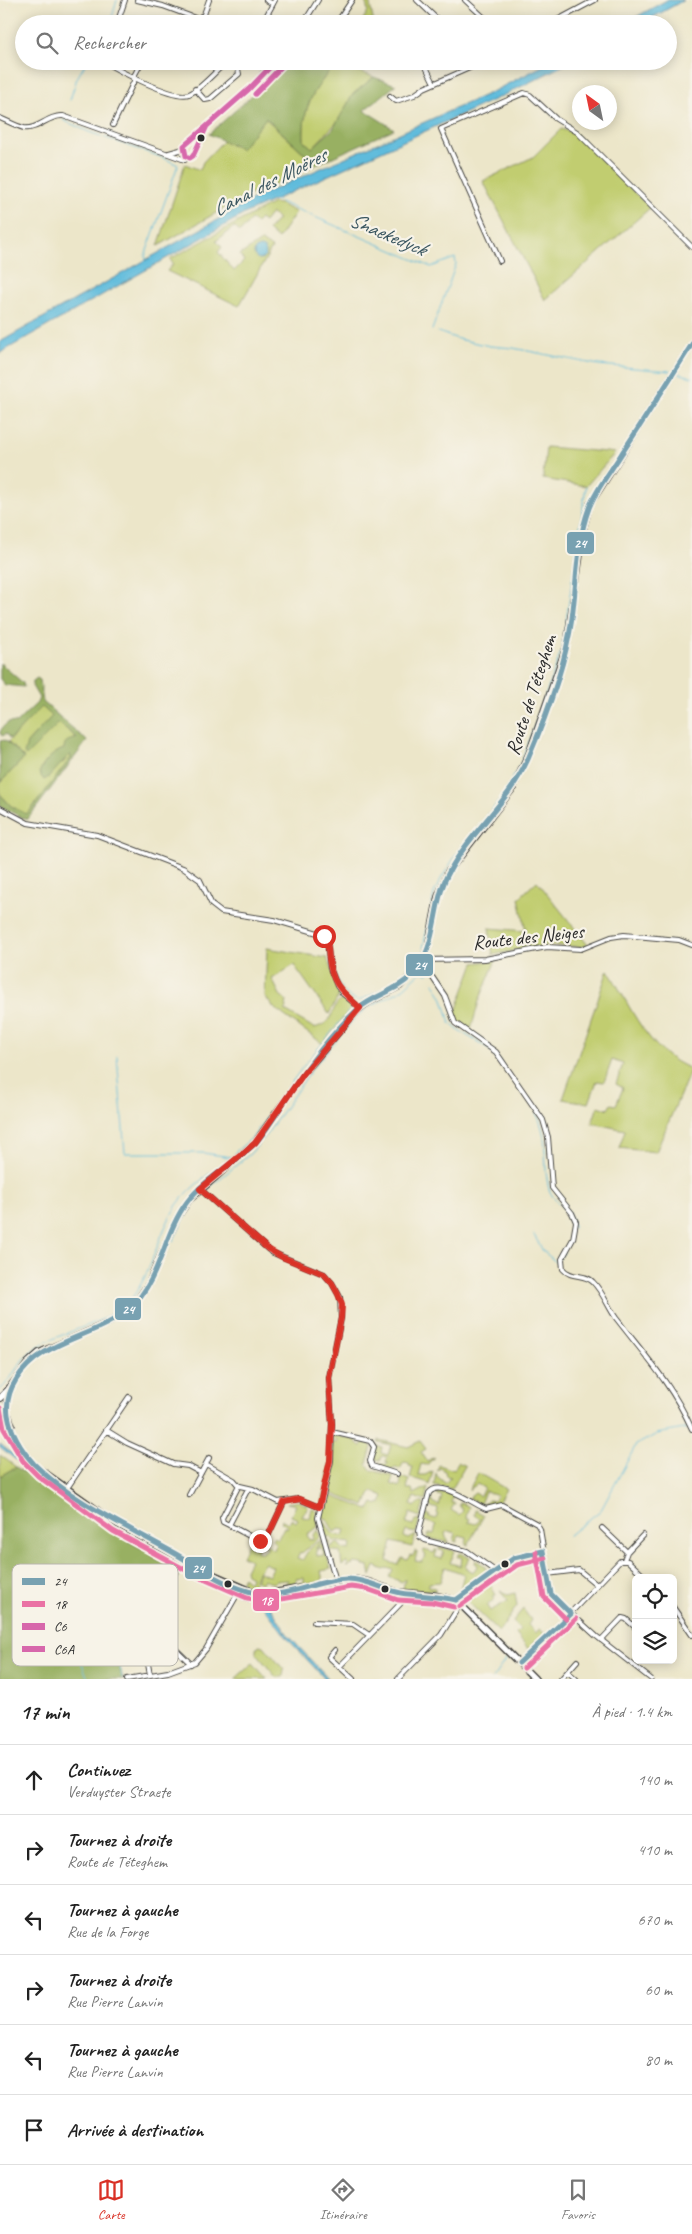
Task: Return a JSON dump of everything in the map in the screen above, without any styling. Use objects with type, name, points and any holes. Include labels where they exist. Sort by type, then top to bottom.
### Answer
[{"type":"main road","name":"Route de Téteghem","points":[[0,1398],[28,1363],[43,1351],[110,1322],[134,1305],[151,1280],[180,1212],[200,1189],[255,1143],[304,1073],[360,1008],[403,985],[423,961],[429,945],[438,898],[444,880],[456,860],[513,788],[529,754],[567,645],[588,507],[692,344]]},
{"type":"main road","name":"Route de Téteghem","points":[[7,1411],[9,1394],[16,1379]]},
{"type":"main road","points":[[0,1398],[7,1404]]},
{"type":"main road","points":[[0,1417],[7,1411]]},
{"type":"street","points":[[120,15],[125,0]]},
{"type":"street","points":[[137,0],[158,5],[182,15]]},
{"type":"street","points":[[204,15],[209,0]]},
{"type":"street","points":[[266,0],[274,2],[267,15]]},
{"type":"street","points":[[309,15],[318,0]]},
{"type":"street","points":[[342,15],[352,0]]},
{"type":"street","points":[[417,0],[433,15]]},
{"type":"street","points":[[465,0],[481,15]]},
{"type":"street","points":[[567,15],[595,0]]},
{"type":"street","points":[[119,70],[134,78],[182,95],[188,94],[195,89],[217,70]]},
{"type":"street","points":[[113,125],[138,70]]},
{"type":"street","points":[[195,89],[205,100],[210,99],[239,74],[238,70]]},
{"type":"street","points":[[165,153],[176,152],[184,146],[248,90],[266,70]]},
{"type":"street","points":[[428,70],[434,83]]},
{"type":"street","points":[[390,96],[396,101],[400,101],[434,83],[465,70]]},
{"type":"street","points":[[500,262],[441,129],[524,93],[530,94],[556,119],[575,130],[692,246]]},
{"type":"street","points":[[0,118],[26,128],[36,126],[49,118],[63,116],[184,160],[190,158],[207,126]]},
{"type":"street","points":[[184,146],[184,154],[190,158]]},
{"type":"street","points":[[0,808],[28,823],[98,835],[183,868],[200,880],[212,905],[220,912],[274,920],[321,934],[327,941],[330,968],[337,986],[343,994],[360,1008]]},
{"type":"street","name":"Route des Neiges","points":[[423,961],[484,959],[542,948],[581,949],[624,934],[680,940],[692,945]]},
{"type":"street","points":[[423,961],[444,996],[455,1024],[496,1052],[543,1120],[548,1137],[552,1188],[557,1197],[572,1213],[576,1224],[572,1242],[562,1259],[564,1270],[569,1274],[589,1279],[594,1283],[614,1314],[670,1386],[691,1426]]},
{"type":"street","points":[[200,1189],[268,1249],[282,1257],[320,1272],[336,1288],[342,1309],[330,1371],[332,1432],[330,1464],[319,1507],[319,1523],[336,1581]]},
{"type":"street","points":[[66,1488],[129,1397]]},
{"type":"street","points":[[7,1411],[21,1445],[37,1466]]},
{"type":"street","points":[[0,1417],[7,1423],[22,1452],[66,1488],[124,1528],[241,1589],[269,1594],[348,1579],[363,1580],[405,1593],[433,1595],[459,1602],[535,1679]]},
{"type":"street","points":[[106,1430],[127,1443],[173,1464],[188,1466],[201,1473]]},
{"type":"street","points":[[332,1432],[370,1441],[374,1447],[370,1461],[372,1466],[397,1474]]},
{"type":"street","points":[[190,1495],[209,1458]]},
{"type":"street","points":[[206,1464],[225,1474],[240,1486],[254,1489],[276,1501],[284,1502],[300,1499],[319,1507]]},
{"type":"street","points":[[240,1486],[222,1519],[229,1525],[259,1541],[265,1540],[284,1502]]},
{"type":"street","points":[[495,1571],[467,1551],[420,1537],[419,1531],[429,1492],[432,1489],[437,1487],[453,1492],[486,1509],[504,1505],[539,1526],[551,1595],[601,1640],[651,1679]]},
{"type":"street","points":[[229,1525],[248,1489]]},
{"type":"street","points":[[602,1528],[628,1552]]},
{"type":"street","points":[[519,1663],[571,1614],[617,1563],[624,1560],[628,1552],[643,1535]]},
{"type":"street","points":[[398,1679],[443,1632],[459,1602],[495,1571],[517,1556],[544,1551]]},
{"type":"street","points":[[624,1560],[628,1561],[642,1574]]},
{"type":"street","points":[[547,1574],[579,1570],[597,1585]]},
{"type":"street","points":[[127,1679],[170,1672],[191,1664],[206,1649],[241,1589]]},
{"type":"street","points":[[339,1667],[403,1601],[405,1593]]},
{"type":"street","points":[[677,1613],[692,1635]]},
{"type":"street","points":[[601,1640],[622,1618],[632,1624]]},
{"type":"street","points":[[314,1622],[353,1624],[368,1636]]},
{"type":"street","points":[[335,1650],[329,1657],[353,1679]]},
{"type":"street","points":[[178,1651],[191,1664]]},
{"type":"street","points":[[561,1679],[578,1661]]},
{"type":"street","points":[[148,1666],[150,1675]]},
{"type":"street","points":[[568,1672],[576,1679]]},
{"type":"green space","points":[[365,0],[369,0],[372,15],[366,15],[368,11]]},
{"type":"green space","points":[[276,70],[330,70],[316,90],[307,108],[304,141],[312,148],[333,129],[353,94],[374,77],[396,85],[364,110],[394,129],[311,167],[304,153],[266,118],[241,149],[209,134],[268,81]]},
{"type":"green space","points":[[330,70],[355,70],[374,77],[353,94],[339,120],[312,148],[304,141],[305,117],[311,99]]},
{"type":"green space","points":[[265,118],[304,153],[311,167],[237,201],[158,246],[185,164],[200,170],[203,162],[223,141],[241,149]]},
{"type":"green space","points":[[561,129],[575,133],[650,208],[545,300],[483,181],[533,157]]},
{"type":"green space","points":[[273,203],[280,204],[296,212],[278,239],[268,230],[278,219],[271,213],[264,222],[260,219],[256,223],[251,220],[240,232],[234,227],[216,241],[222,247],[218,252],[234,271],[244,261],[240,255],[261,241],[272,248],[239,306],[167,271],[173,264],[170,259]]},
{"type":"green space","points":[[546,447],[615,453],[586,486],[543,479]]},
{"type":"green space","points":[[0,663],[23,683],[24,687],[5,685],[0,679]]},
{"type":"green space","points":[[37,678],[40,680],[43,702],[87,741],[27,820],[0,806],[0,794],[11,806],[26,814],[71,758],[70,754],[44,780],[39,773],[43,765],[52,755],[64,749],[65,743],[77,738],[59,723],[26,756],[24,754],[27,743],[52,716],[42,707],[10,739],[6,734],[2,736],[0,732],[5,725],[11,722],[16,723],[37,703],[39,698],[32,686],[33,681]]},
{"type":"green space","points":[[42,706],[53,716],[27,743],[26,756],[59,723],[77,738],[64,749],[63,763],[70,754],[71,758],[26,814],[11,806],[0,794],[0,783],[24,758],[8,742]]},
{"type":"green space","points":[[5,740],[24,758],[0,783],[0,741]]},
{"type":"green space","points":[[537,881],[588,945],[583,947],[545,945],[493,955],[489,928],[526,931],[519,898]]},
{"type":"green space","points":[[267,948],[327,958],[340,993],[329,1014],[294,965],[272,979],[280,995],[287,1001],[285,1011],[314,1028],[327,1022],[339,1001],[344,998],[349,1000],[353,1006],[323,1044],[274,1008],[265,997]]},
{"type":"green space","points":[[496,960],[479,1001],[470,1033],[453,1019],[474,963]]},
{"type":"green space","points":[[608,970],[633,1013],[652,1040],[676,1062],[691,1069],[656,1152],[619,1148],[625,1130],[592,1123],[598,1106],[608,1109],[611,1104],[616,1105],[623,1088],[616,1084],[623,1064],[612,1060],[604,1082],[597,1081],[589,1103],[563,1099]]},
{"type":"green space","points":[[333,1435],[356,1440],[357,1444],[361,1446],[363,1442],[369,1443],[372,1447],[367,1464],[371,1470],[393,1476],[391,1484],[400,1487],[401,1477],[409,1480],[407,1489],[412,1489],[414,1494],[428,1487],[425,1501],[414,1497],[411,1504],[415,1507],[418,1503],[424,1503],[420,1517],[410,1513],[406,1523],[413,1525],[415,1520],[420,1519],[416,1533],[406,1531],[404,1537],[409,1539],[416,1535],[412,1547],[392,1542],[387,1561],[398,1565],[402,1558],[407,1560],[410,1555],[413,1556],[415,1551],[417,1552],[415,1561],[422,1562],[426,1555],[423,1554],[424,1550],[434,1553],[437,1550],[435,1557],[442,1559],[444,1551],[439,1550],[440,1547],[455,1551],[450,1563],[461,1566],[462,1557],[458,1557],[460,1553],[470,1557],[465,1567],[473,1572],[478,1565],[475,1563],[476,1560],[486,1567],[486,1574],[459,1594],[464,1574],[445,1567],[440,1582],[429,1583],[429,1587],[435,1588],[435,1591],[403,1589],[405,1579],[402,1582],[389,1577],[393,1570],[387,1568],[384,1570],[375,1566],[371,1576],[369,1566],[355,1563],[347,1567],[349,1565],[346,1562],[342,1566],[340,1552],[330,1550],[330,1547],[338,1543],[343,1549],[350,1550],[351,1543],[334,1541],[328,1536],[327,1540],[331,1543],[328,1545],[322,1521],[324,1521],[333,1534],[343,1536],[345,1530],[340,1529],[334,1532],[327,1519],[320,1516],[324,1493],[369,1510],[373,1503],[381,1504],[384,1496],[372,1491],[365,1506],[325,1491],[333,1442],[337,1443],[338,1440],[333,1439]]},
{"type":"green space","points":[[379,1440],[408,1447],[420,1441],[426,1449],[421,1452],[427,1461],[434,1457],[427,1465],[421,1464],[418,1475],[425,1475],[433,1471],[429,1485],[427,1482],[410,1478],[413,1467],[409,1466],[409,1463],[404,1462],[400,1469],[395,1468],[392,1470],[376,1466],[377,1464],[387,1465],[388,1463],[386,1462],[387,1457],[382,1456],[381,1460],[374,1459],[376,1446],[382,1447],[381,1453],[388,1455],[391,1445],[378,1442]]},
{"type":"green space","points":[[0,1455],[16,1467],[0,1476]]},
{"type":"green space","points":[[458,1462],[465,1466],[452,1489],[434,1485],[436,1473],[445,1483],[451,1477],[446,1476],[445,1471],[440,1468],[437,1471],[439,1465],[454,1470]]},
{"type":"green space","points":[[16,1467],[99,1524],[144,1550],[163,1564],[12,1564],[12,1666],[119,1666],[123,1679],[0,1679],[0,1476]]},
{"type":"green space","points":[[478,1473],[506,1489],[498,1503],[481,1505],[489,1500],[494,1501],[497,1496],[485,1491],[480,1504],[469,1498],[475,1493],[480,1496],[484,1488],[477,1484],[469,1490]]},
{"type":"green space","points":[[436,1491],[453,1495],[451,1503],[455,1503],[451,1510],[459,1515],[463,1511],[459,1505],[461,1502],[469,1507],[466,1517],[470,1519],[468,1522],[476,1524],[480,1519],[474,1515],[475,1510],[484,1515],[468,1545],[466,1544],[467,1537],[459,1535],[457,1542],[454,1541],[456,1533],[448,1531],[445,1533],[450,1543],[427,1538],[429,1534],[434,1534],[436,1525],[424,1521],[426,1514],[436,1519],[438,1514],[438,1509],[428,1506],[430,1497],[439,1506],[442,1496],[438,1495],[438,1493],[432,1493]]},
{"type":"green space","points":[[299,1501],[308,1506],[302,1517],[310,1518],[312,1508],[316,1510],[318,1527],[307,1534],[309,1540],[314,1539],[313,1535],[318,1530],[320,1537],[302,1553],[300,1552],[297,1558],[303,1560],[310,1548],[322,1540],[316,1548],[317,1556],[324,1555],[322,1549],[317,1549],[319,1545],[323,1544],[331,1569],[321,1571],[323,1581],[298,1586],[298,1584],[304,1582],[304,1578],[296,1579],[296,1586],[284,1589],[288,1580],[275,1581],[274,1583],[264,1579],[262,1583],[256,1581],[259,1572],[269,1576],[273,1567],[265,1563],[258,1572],[251,1588],[241,1584],[243,1577],[249,1582],[251,1577],[246,1574],[245,1570],[250,1560],[242,1556],[248,1543],[254,1549],[256,1545],[259,1546],[257,1551],[262,1553],[267,1549],[264,1543],[274,1550],[276,1544],[272,1540],[273,1537],[278,1539],[284,1527],[287,1528],[288,1526],[281,1522],[282,1520],[289,1523],[291,1519],[296,1522],[298,1519],[291,1516],[296,1505],[287,1503]]},
{"type":"green space","points":[[488,1581],[496,1595],[493,1597],[495,1599],[487,1606],[490,1611],[508,1601],[500,1591],[507,1595],[515,1593],[517,1606],[499,1632],[465,1599]]},
{"type":"green space","points":[[523,1609],[531,1620],[528,1625],[536,1633],[539,1629],[544,1633],[528,1649],[516,1634],[520,1630],[513,1621]]},
{"type":"green space","points":[[259,1645],[264,1646],[284,1670],[283,1677],[276,1677],[256,1653]]},
{"type":"green space","points":[[253,1663],[267,1679],[235,1679]]},
{"type":"water","points":[[667,0],[684,0],[657,15],[640,15]]},
{"type":"water","points":[[535,70],[554,70],[498,98],[248,212],[0,353],[0,342],[263,194],[492,92]]},
{"type":"water","points":[[258,247],[262,247],[266,253],[262,259],[258,259],[254,255],[254,251]]},
{"type":"water","points":[[0,1444],[40,1476],[115,1529],[200,1574],[267,1602],[288,1635],[328,1679],[325,1679],[288,1639],[261,1603],[195,1575],[178,1564],[103,1525],[0,1447]]},
{"type":"waterway","name":"Snaekedyck","points":[[113,15],[117,0]]},
{"type":"waterway","name":"Snaekedyck","points":[[70,100],[82,70]]},
{"type":"waterway","name":"Snaekedyck","points":[[63,120],[89,132],[164,158],[178,165],[145,256],[146,259]]},
{"type":"waterway","name":"Snaekedyck","points":[[273,199],[431,267],[455,258],[456,264],[432,330]]},
{"type":"waterway","name":"Snaekedyck","points":[[438,332],[458,339],[490,346],[513,348],[599,365],[670,371]]},
{"type":"waterway","name":"Snaekedyck","points":[[678,373],[692,377]]},
{"type":"waterway","points":[[423,949],[434,893],[456,855],[503,796],[522,761],[562,649],[586,486]]},
{"type":"waterway","points":[[329,933],[330,954]]},
{"type":"waterway","points":[[331,963],[343,991],[352,999],[358,1001],[395,984],[412,969]]},
{"type":"waterway","points":[[206,1190],[250,1154],[264,1138],[312,1069],[356,1017],[368,1007],[400,991],[421,972],[428,973]]},
{"type":"waterway","points":[[434,983],[443,999],[450,1023],[488,1048],[502,1064]]},
{"type":"waterway","points":[[234,1153],[252,1138],[302,1068],[353,1006],[352,1004]]},
{"type":"waterway","points":[[117,1056],[125,1153],[203,1153],[231,1157]]},
{"type":"waterway","points":[[536,1113],[543,1132],[549,1189],[570,1216],[573,1228]]},
{"type":"waterway","points":[[0,1390],[24,1358],[34,1349],[45,1342],[99,1321],[123,1307],[132,1298],[145,1276],[170,1216],[177,1205],[195,1185],[231,1157]]},
{"type":"waterway","points":[[173,1241],[192,1203],[201,1194]]},
{"type":"waterway","points":[[534,1235],[543,1251],[556,1262],[564,1252]]},
{"type":"waterway","points":[[569,1535],[601,1510],[636,1445],[657,1434],[689,1428]]},
{"type":"waterway","points":[[492,1679],[506,1659]]},
{"type":"waterway","points":[[83,1666],[88,1679]]},
{"type":"waterway","points":[[120,1666],[122,1678]]},
{"type":"transit line","name":"C6","points":[[249,89],[267,70]]},
{"type":"transit line","name":"C6A","points":[[255,94],[278,70]]},
{"type":"transit line","name":"C6","points":[[207,126],[249,89]]},
{"type":"transit line","name":"C6","points":[[207,126],[249,89]]},
{"type":"transit line","name":"C6","points":[[207,126],[193,156],[190,158],[186,156],[184,146],[207,126]]},
{"type":"transit line","name":"24","points":[[456,1600],[401,1593],[355,1579],[325,1582],[292,1591],[269,1594],[235,1587],[101,1513],[49,1478],[21,1448],[9,1422],[7,1406],[16,1380],[27,1366],[40,1355],[102,1326],[117,1318],[131,1307],[141,1296],[156,1270],[172,1228],[187,1202],[203,1185],[240,1157],[257,1141],[329,1039],[348,1018],[364,1004],[406,980],[421,964],[431,939],[439,898],[449,872],[468,843],[520,775],[542,726],[565,653],[572,618],[582,535],[592,501],[692,344]]},
{"type":"transit line","name":"18","points":[[0,1408],[4,1429],[23,1461],[38,1476],[113,1531],[175,1564]]},
{"type":"transit line","name":"24","points":[[543,1551],[551,1594],[571,1614]]},
{"type":"transit line","name":"24","points":[[456,1600],[514,1558],[543,1551]]},
{"type":"transit line","name":"18","points":[[536,1552],[544,1597],[566,1619]]},
{"type":"transit line","name":"18","points":[[460,1606],[517,1565],[545,1558]]},
{"type":"transit line","name":"18","points":[[178,1566],[247,1598],[270,1601],[351,1587],[367,1589],[398,1600],[432,1602],[454,1607]]},
{"type":"transit line","name":"24","points":[[519,1663],[571,1614]]},
{"type":"transit line","name":"18","points":[[524,1668],[576,1619]]},
{"type":"route","points":[[260,1541],[267,1538],[284,1502],[300,1499],[319,1507],[330,1464],[332,1424],[329,1378],[342,1305],[336,1288],[326,1276],[314,1269],[271,1252],[200,1189],[255,1143],[304,1073],[360,1008],[343,994],[336,984],[328,956],[328,943],[324,936]]},
{"type":"water label","name":"Canal des Moëres","points":[[269,182]]}]
